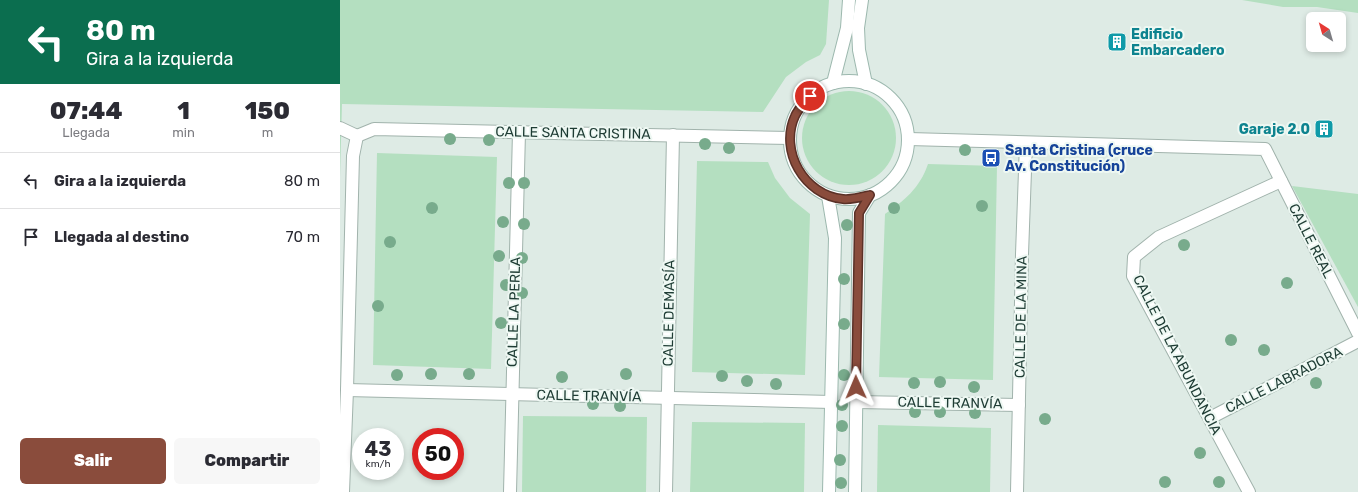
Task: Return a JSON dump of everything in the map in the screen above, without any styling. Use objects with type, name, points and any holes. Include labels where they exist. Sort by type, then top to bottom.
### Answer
[{"type":"street","points":[[833,83],[847,28],[849,0]]},
{"type":"street","points":[[862,0],[858,28],[858,50],[866,84]]},
{"type":"street","points":[[852,80],[866,84],[875,86],[896,102],[905,118],[909,139],[905,161],[891,183],[870,195],[844,200],[828,196],[814,188],[799,172],[791,152],[790,138],[795,115],[810,96],[833,83],[852,80]]},
{"type":"street","points":[[340,128],[358,136],[353,156],[348,390],[344,492]]},
{"type":"street","name":"CALLE SANTA CRISTINA","points":[[358,136],[374,129],[790,138]]},
{"type":"street","name":"CALLE LA PERLA","points":[[510,492],[519,132]]},
{"type":"street","name":"CALLE DEMASÍA","points":[[666,492],[672,135]]},
{"type":"street","points":[[909,139],[1026,142]]},
{"type":"street","name":"CALLE REAL","points":[[1026,142],[1265,149],[1358,333]]},
{"type":"street","name":"CALLE DE LA MINA","points":[[1017,492],[1026,142]]},
{"type":"street","name":"CALLE DE LA ABUNDANCIA","points":[[1249,492],[1133,276],[1134,257],[1159,237],[1281,181]]},
{"type":"street","points":[[855,492],[859,213],[870,195]]},
{"type":"street","points":[[828,196],[835,238],[830,492]]},
{"type":"street","name":"CALLE LABRADORA","points":[[1210,418],[1358,341]]},
{"type":"street","name":"CALLE TRANVÍA","points":[[348,390],[831,402]]},
{"type":"street","name":"CALLE TRANVÍA","points":[[857,402],[1019,404]]},
{"type":"green space","points":[[340,0],[829,0],[826,44],[820,55],[806,62],[786,77],[763,112],[342,104],[340,177]]},
{"type":"green space","points":[[1242,0],[1358,0],[1358,13],[1317,7],[1283,7]]},
{"type":"green space","points":[[849,91],[867,95],[882,105],[892,120],[896,138],[892,156],[882,171],[867,181],[849,185],[831,181],[816,171],[806,156],[802,138],[806,120],[816,105],[831,95]]},
{"type":"green space","points":[[377,153],[497,157],[491,369],[373,365]]},
{"type":"green space","points":[[697,161],[768,162],[775,178],[790,198],[810,214],[805,375],[692,372]]},
{"type":"green space","points":[[928,164],[997,166],[993,380],[879,377],[885,214],[911,193],[921,180]]},
{"type":"green space","points":[[1292,186],[1358,194],[1358,307]]},
{"type":"green space","points":[[523,416],[647,417],[646,492],[522,492]]},
{"type":"green space","points":[[692,422],[805,423],[804,492],[690,492]]},
{"type":"green space","points":[[878,425],[991,428],[990,492],[877,492]]},
{"type":"place","name":"Edificio Embarcadero","points":[[1117,42]]},
{"type":"place","name":"Garaje 2.0","points":[[1324,129]]},
{"type":"place","name":"Santa Cristina (cruce Av. Constitución)","points":[[991,158]]},
{"type":"route","points":[[810,96],[795,115],[790,132],[791,152],[799,172],[814,188],[828,196],[844,200],[870,195],[859,213],[856,387]]}]
